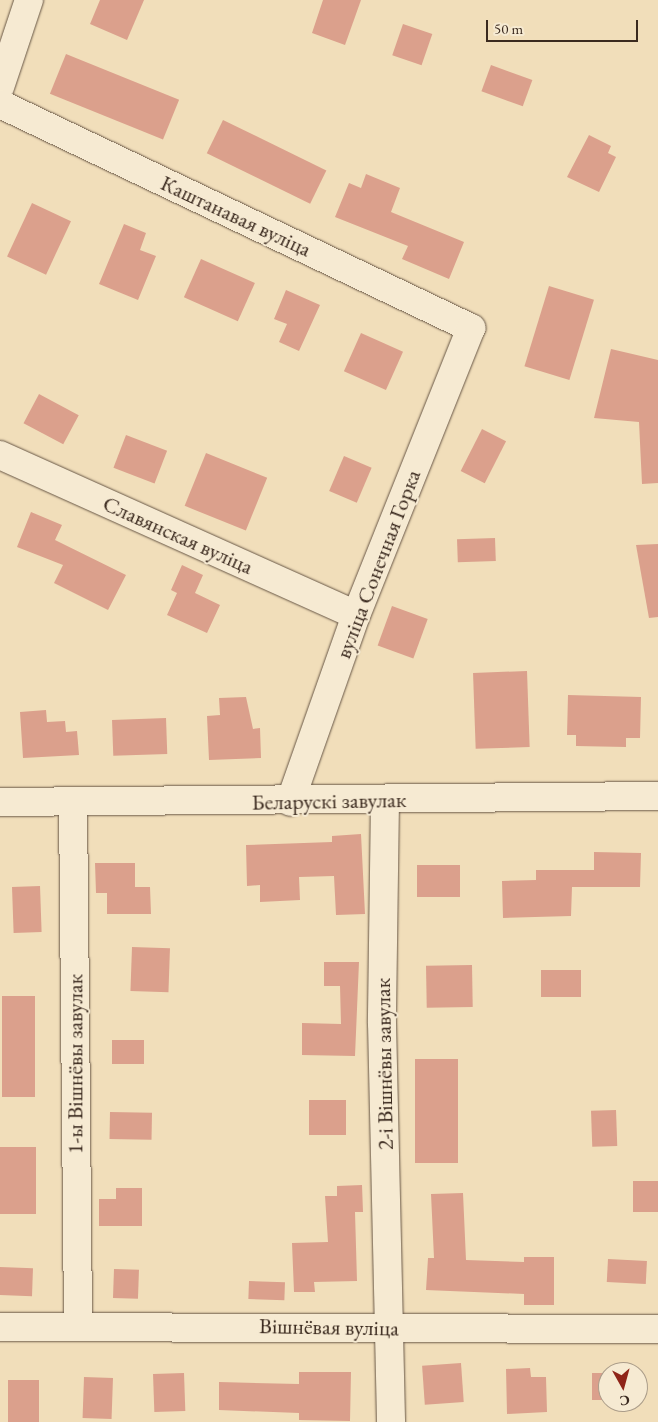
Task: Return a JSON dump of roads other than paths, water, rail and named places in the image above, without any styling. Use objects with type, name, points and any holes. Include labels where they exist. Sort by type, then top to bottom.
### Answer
[{"type":"street","points":[[0,87],[29,0]]},
{"type":"street","name":"Каштанавая вуліца","points":[[0,104],[471,328]]},
{"type":"street","name":"вуліца Сонечная Горка","points":[[290,802],[356,614],[471,328]]},
{"type":"street","name":"Славянская вуліца","points":[[0,455],[356,614]]},
{"type":"street","name":"Беларускі завулак","points":[[0,802],[290,802],[658,796]]},
{"type":"street","name":"2-і Вішнёвы завулак","points":[[385,800],[382,1023],[391,1422]]},
{"type":"street","name":"1-ы Вішнёвы завулак","points":[[73,801],[78,1326]]},
{"type":"street","name":"Вішнёвая вуліца","points":[[0,1327],[658,1329]]}]
